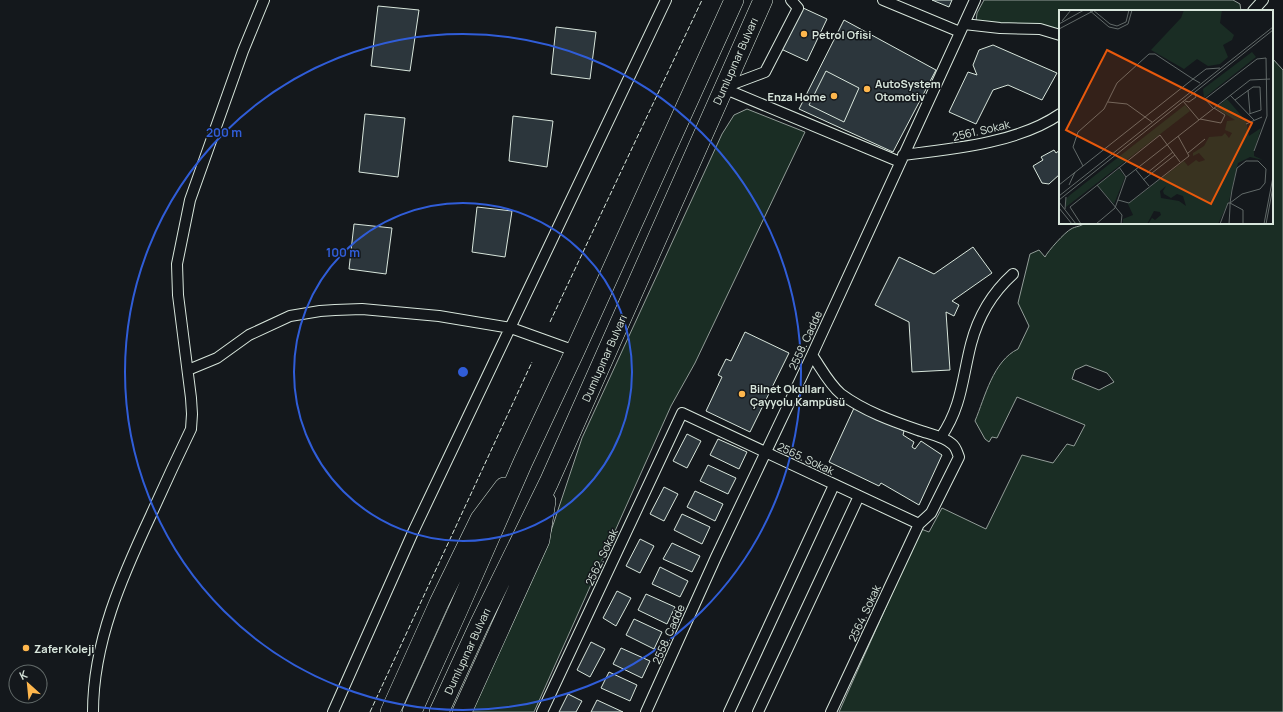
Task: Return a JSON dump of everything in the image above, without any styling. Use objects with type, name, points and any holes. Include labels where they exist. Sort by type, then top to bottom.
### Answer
[{"type":"highway","points":[[412,712],[523,462],[734,0]]},
{"type":"highway","name":"Dumlupınar Bulvarı","points":[[439,712],[549,482],[763,0]]},
{"type":"highway","points":[[390,712],[439,603],[480,519],[523,462]]},
{"type":"highway","points":[[462,712],[540,540],[549,482]]},
{"type":"street","points":[[93,712],[93,684],[102,640],[113,604],[128,563],[191,429],[192,414],[177,279],[177,264],[190,200],[243,51],[264,0]]},
{"type":"street","points":[[332,712],[414,530],[666,0]]},
{"type":"street","points":[[723,88],[765,72],[798,8],[791,0]]},
{"type":"street","points":[[883,0],[962,28],[1040,29],[1059,35]]},
{"type":"street","name":"2558. Cadde","points":[[646,712],[716,557],[812,355],[975,0]]},
{"type":"street","points":[[1254,10],[1262,0]]},
{"type":"street","points":[[723,88],[902,158]]},
{"type":"street","name":"2561. Sokak","points":[[902,158],[992,141],[1034,127],[1059,115]]},
{"type":"street","points":[[941,437],[950,423],[960,400],[972,343],[980,318],[991,299],[1014,274]]},
{"type":"street","points":[[188,370],[217,358],[249,335],[262,328],[290,316],[320,311],[362,309],[439,316],[510,328],[575,351]]},
{"type":"street","name":"2564. Sokak","points":[[812,355],[835,388],[849,399],[890,419],[941,437],[952,443],[957,450],[958,457],[931,513],[919,524],[831,712]]},
{"type":"street","name":"2565. Sokak","points":[[682,413],[919,524]]},
{"type":"street","name":"2562. Sokak","points":[[542,712],[682,413]]},
{"type":"street","points":[[729,712],[834,485]]},
{"type":"street","points":[[758,712],[859,496]]},
{"type":"green space","points":[[984,0],[1233,0],[1240,4],[1241,10],[1059,10],[1059,31],[976,21],[977,13]]},
{"type":"green space","points":[[1273,59],[1283,70],[1283,712],[839,712],[921,529],[929,532],[942,508],[986,529],[1022,455],[1053,463],[1067,444],[1074,446],[1085,425],[1017,397],[997,438],[992,437],[989,442],[985,439],[975,421],[986,391],[996,371],[1009,355],[1018,349],[1029,326],[1018,303],[1030,254],[1039,250],[1045,257],[1068,231],[1081,225],[1273,224]],"holes":[[[1086,365],[1107,373],[1114,382],[1099,390],[1072,379],[1075,370]]]},
{"type":"green space","points":[[747,109],[805,132],[695,363],[671,406],[534,712],[470,712],[549,537],[582,438],[722,134],[734,115]]},
{"type":"building","points":[[932,0],[952,0],[949,7]]},
{"type":"building","points":[[378,6],[419,10],[410,71],[371,66]]},
{"type":"building","points":[[801,7],[827,19],[807,61],[781,49]]},
{"type":"building","name":"AutoSystem Otomotiv","points":[[844,20],[936,70],[893,152],[799,109]]},
{"type":"building","points":[[556,27],[596,32],[590,79],[551,74]]},
{"type":"building","points":[[993,45],[1057,73],[1042,100],[1008,85],[993,90],[976,124],[949,112],[968,72],[977,75],[973,65],[979,50]]},
{"type":"building","name":"Enza Home","points":[[826,71],[859,88],[844,122],[809,105]]},
{"type":"building","points":[[365,114],[405,118],[398,177],[359,172]]},
{"type":"building","points":[[513,116],[553,121],[547,167],[509,161]]},
{"type":"building","points":[[1054,150],[1056,153],[1059,151],[1059,175],[1049,184],[1042,183],[1033,166],[1043,160],[1041,157]]},
{"type":"building","points":[[477,207],[512,211],[505,257],[472,252]]},
{"type":"building","points":[[354,224],[392,228],[386,274],[349,269]]},
{"type":"building","points":[[973,247],[992,273],[952,301],[959,305],[954,316],[946,312],[950,370],[912,372],[909,322],[875,305],[899,257],[934,274]]},
{"type":"building","name":"Bilnet Okulları Çayyolu Kampüsü","points":[[745,332],[789,353],[750,432],[706,411],[722,377],[718,375],[726,359],[731,361]]},
{"type":"building","points":[[854,408],[904,431],[903,435],[914,442],[912,447],[915,449],[921,441],[942,455],[919,505],[881,483],[879,486],[829,462]]},
{"type":"building","points":[[687,434],[701,441],[687,468],[673,461]]},
{"type":"building","points":[[718,439],[747,452],[739,469],[710,455]]},
{"type":"building","points":[[708,465],[736,478],[728,494],[700,481]]},
{"type":"building","points":[[664,487],[678,494],[664,521],[650,514]]},
{"type":"building","points":[[695,491],[723,504],[715,521],[687,507]]},
{"type":"building","points":[[682,514],[710,527],[702,544],[674,530]]},
{"type":"building","points":[[640,539],[654,546],[640,573],[626,566]]},
{"type":"building","points":[[672,543],[700,556],[692,572],[663,559]]},
{"type":"building","points":[[660,567],[688,581],[680,597],[652,584]]},
{"type":"building","points":[[617,591],[631,598],[616,626],[603,618]]},
{"type":"building","points":[[646,594],[675,607],[667,624],[638,610]]},
{"type":"building","points":[[634,619],[662,632],[654,649],[626,635]]},
{"type":"building","points":[[591,642],[605,649],[590,677],[577,670]]},
{"type":"building","points":[[621,648],[650,661],[642,678],[613,664]]},
{"type":"building","points":[[609,672],[637,685],[630,701],[601,688]]},
{"type":"building","points":[[568,694],[582,701],[576,712],[559,712]]},
{"type":"building","points":[[597,700],[623,712],[591,712]]},
{"type":"fence","points":[[550,322],[702,0]]},
{"type":"fence","points":[[370,712],[532,362]]},
{"type":"place","name":"Petrol Ofisi","points":[[804,34]]},
{"type":"place","name":"AutoSystem Otomotiv","points":[[867,89]]},
{"type":"place","name":"Enza Home","points":[[834,96]]},
{"type":"place","name":"Bilnet Okulları Çayyolu Kampüsü","points":[[742,394]]},
{"type":"place","name":"Zafer Koleji","points":[[26,648]]}]
